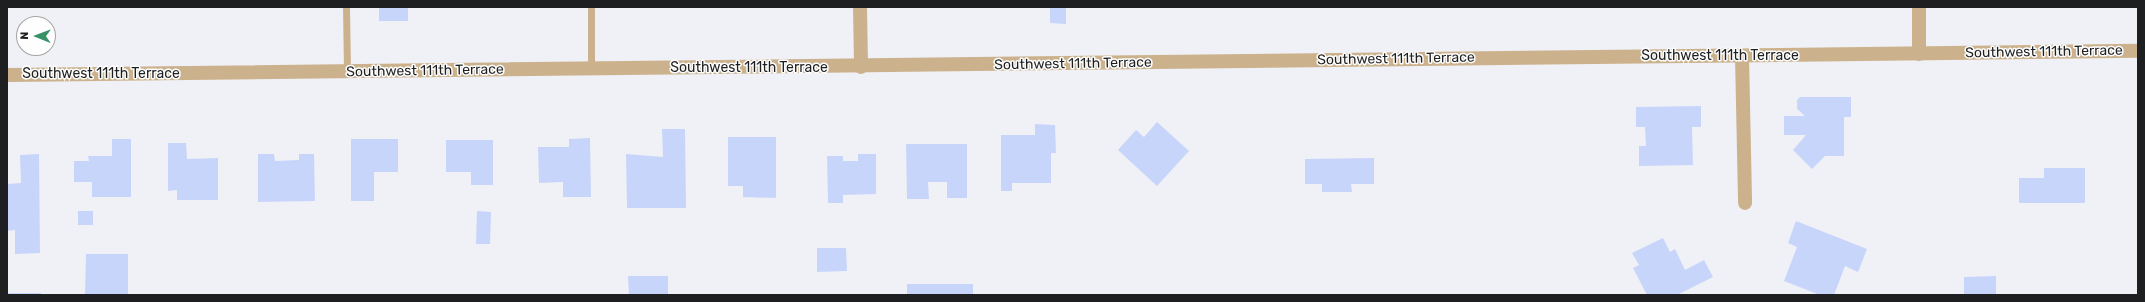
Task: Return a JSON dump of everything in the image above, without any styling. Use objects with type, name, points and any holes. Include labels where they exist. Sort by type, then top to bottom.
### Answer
[{"type":"street","points":[[860,7],[861,67]]},
{"type":"street","points":[[1919,7],[1919,54]]},
{"type":"street","name":"Southwest 111th Terrace","points":[[7,75],[591,68],[861,67],[2138,51]]},
{"type":"street","points":[[1742,56],[1745,203]]},
{"type":"lane","points":[[346,7],[347,71]]},
{"type":"lane","points":[[591,7],[591,68]]},
{"type":"building","points":[[379,7],[408,7],[408,21],[379,21]]},
{"type":"building","points":[[1050,7],[1066,7],[1066,24],[1050,23]]},
{"type":"building","points":[[1800,97],[1851,97],[1851,117],[1844,117],[1844,156],[1825,156],[1812,169],[1793,150],[1806,135],[1784,135],[1784,116],[1805,116],[1797,109],[1797,100]]},
{"type":"building","points":[[1701,106],[1701,127],[1692,127],[1693,165],[1639,166],[1639,146],[1646,146],[1645,127],[1636,127],[1636,107]]},
{"type":"building","points":[[1157,122],[1189,151],[1157,186],[1118,150],[1136,130],[1144,137]]},
{"type":"building","points":[[1035,124],[1055,125],[1056,153],[1051,153],[1051,183],[1012,183],[1012,191],[1001,191],[1001,135],[1035,135]]},
{"type":"building","points":[[662,129],[685,129],[686,208],[627,208],[626,154],[663,157]]},
{"type":"building","points":[[728,137],[776,137],[776,198],[743,197],[743,186],[728,186]]},
{"type":"building","points":[[590,138],[591,197],[563,197],[563,182],[539,183],[538,147],[569,147],[569,139]]},
{"type":"building","points":[[112,139],[131,139],[131,197],[92,197],[92,182],[74,182],[74,161],[89,161],[88,156],[112,156]]},
{"type":"building","points":[[351,139],[398,139],[398,172],[374,172],[374,201],[351,201]]},
{"type":"building","points":[[446,140],[493,140],[493,185],[471,185],[471,172],[446,172]]},
{"type":"building","points":[[168,143],[186,143],[187,159],[218,158],[218,200],[177,200],[177,190],[168,191]]},
{"type":"building","points":[[906,144],[967,144],[967,198],[947,198],[947,182],[928,182],[929,199],[907,199]]},
{"type":"building","points":[[39,154],[40,253],[15,254],[15,230],[7,231],[7,184],[21,183],[20,155]]},
{"type":"building","points":[[258,154],[274,154],[275,161],[299,160],[299,154],[314,154],[315,201],[258,202]]},
{"type":"building","points":[[858,154],[876,154],[876,194],[843,195],[843,203],[828,203],[827,156],[843,156],[843,161],[858,161]]},
{"type":"building","points":[[1374,158],[1374,184],[1351,184],[1352,192],[1322,192],[1322,184],[1305,184],[1305,159]]},
{"type":"building","points":[[2044,168],[2085,168],[2085,203],[2019,203],[2019,178],[2044,178]]},
{"type":"building","points":[[78,211],[93,211],[93,225],[78,225]]},
{"type":"building","points":[[477,211],[491,212],[490,244],[476,244]]},
{"type":"building","points":[[1796,221],[1867,249],[1858,272],[1845,266],[1834,295],[1820,295],[1784,281],[1797,247],[1788,243]]},
{"type":"building","points":[[1663,238],[1670,252],[1675,249],[1685,270],[1704,260],[1713,277],[1677,295],[1647,295],[1633,268],[1639,265],[1632,253]]},
{"type":"building","points":[[817,248],[846,248],[847,271],[817,272]]},
{"type":"building","points":[[86,254],[128,254],[128,295],[85,295]]},
{"type":"building","points":[[628,276],[668,276],[668,295],[629,295]]},
{"type":"building","points":[[1996,276],[1996,295],[1964,295],[1964,277]]},
{"type":"building","points":[[907,284],[973,284],[973,295],[907,295]]},
{"type":"building","points":[[7,293],[41,293],[41,295],[7,295]]}]
